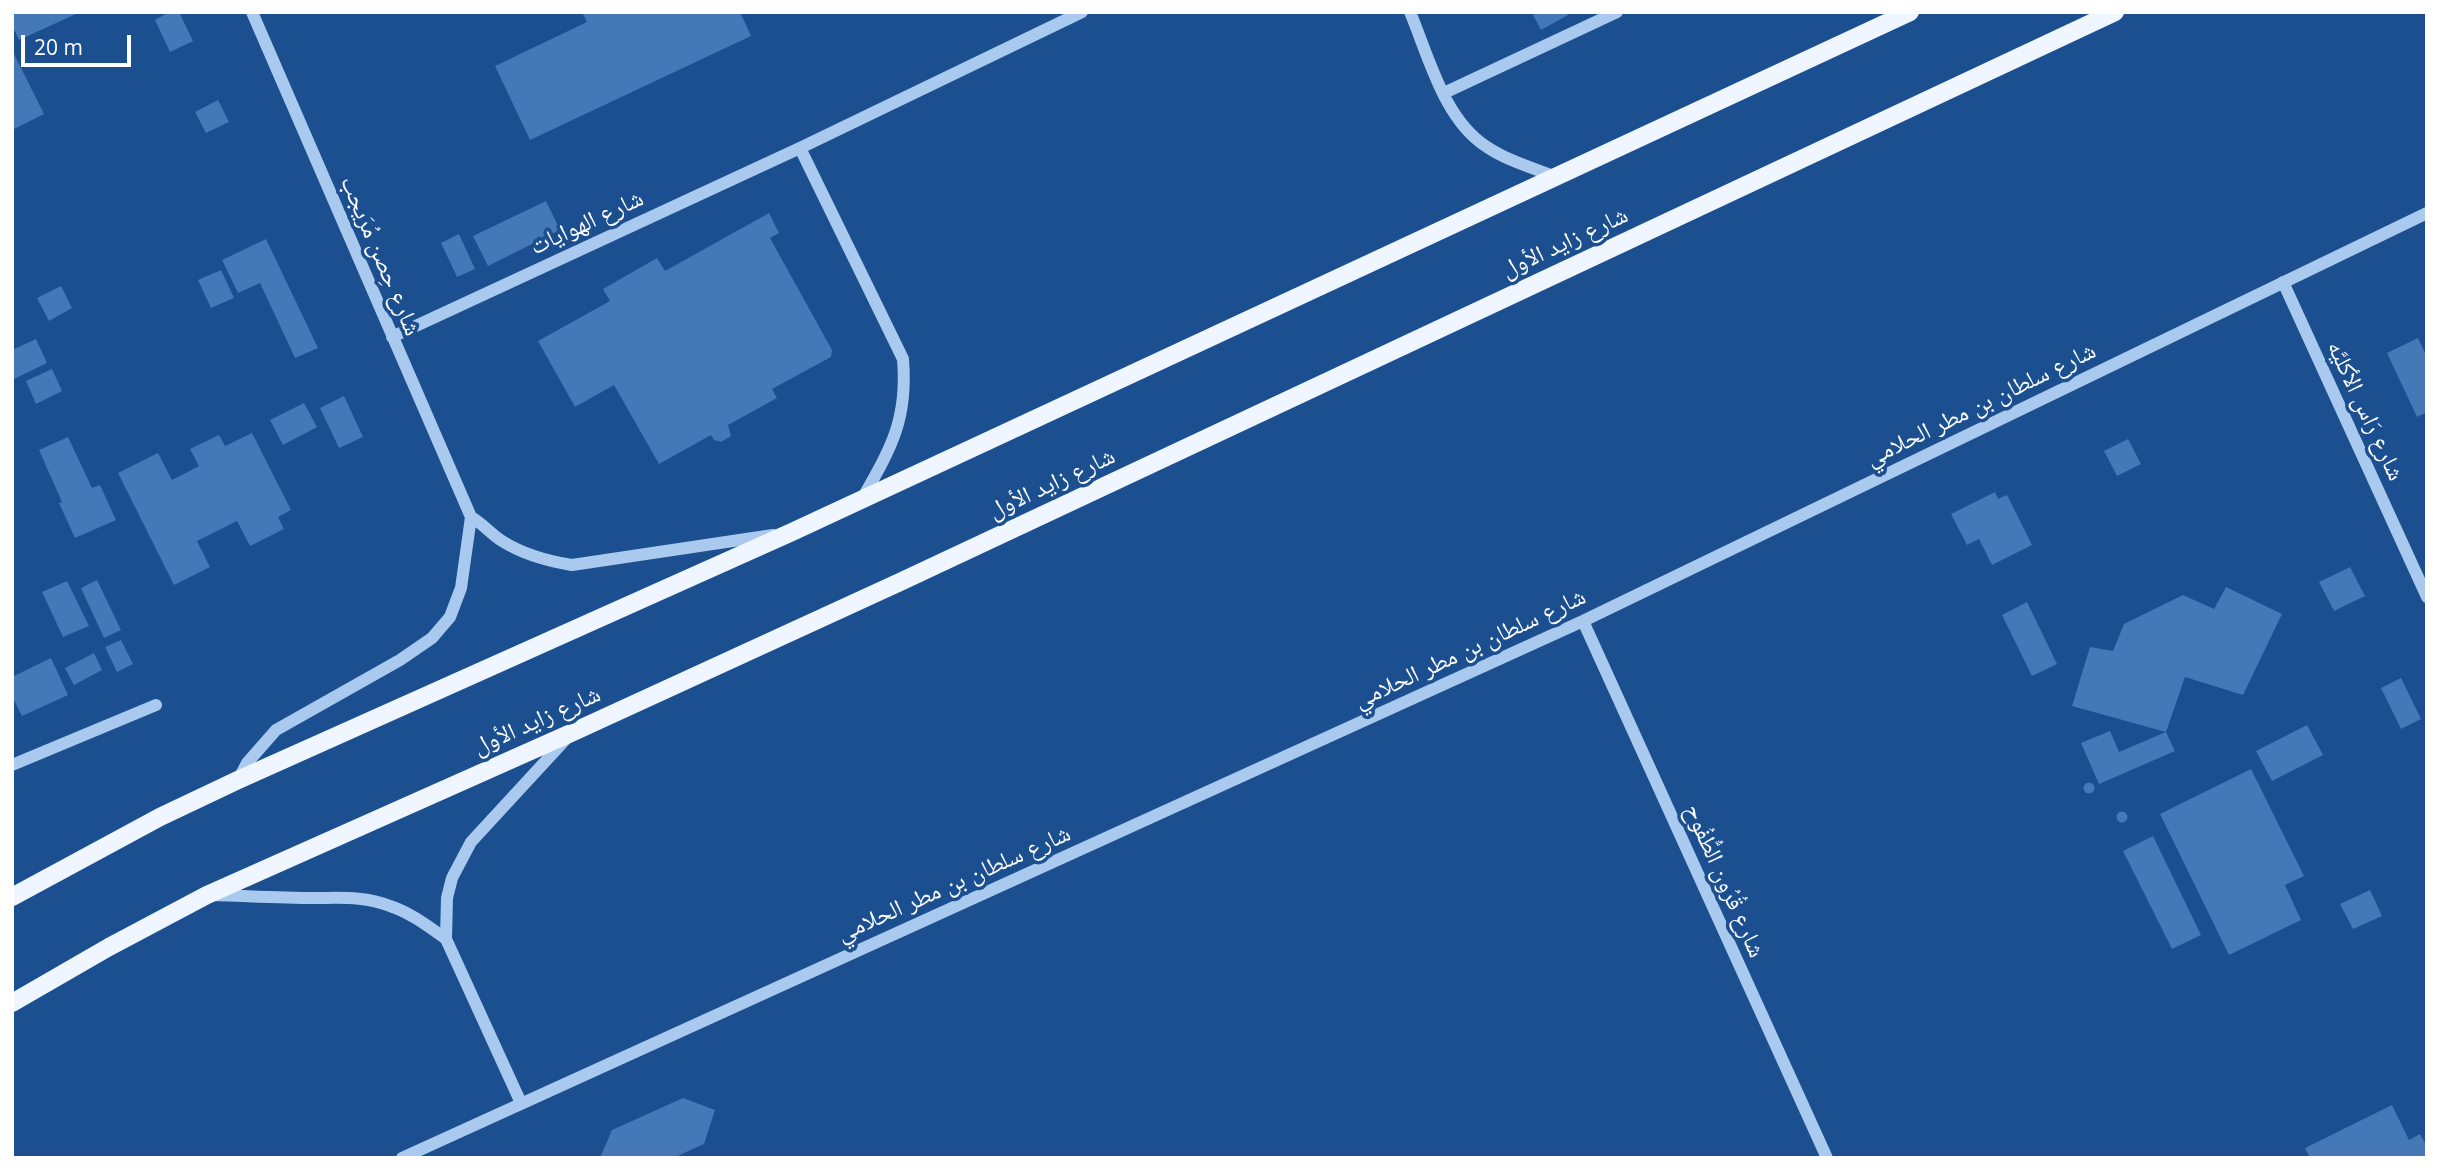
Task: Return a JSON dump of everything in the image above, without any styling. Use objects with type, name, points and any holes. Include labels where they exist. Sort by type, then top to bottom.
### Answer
[{"type":"main road","points":[[12,897],[160,817],[238,780],[792,532],[1910,12]]},
{"type":"main road","name":"شارع زايد الأول","points":[[12,1003],[207,895],[571,733],[934,566],[2115,12]]},
{"type":"street","name":"شارع حِصن مُرَيجب","points":[[252,12],[471,517],[525,554],[572,565],[792,532]]},
{"type":"street","name":"شارع الهوايات","points":[[393,337],[800,148],[1083,12]]},
{"type":"street","points":[[1410,12],[1444,93],[1461,124],[1485,146],[1556,177]]},
{"type":"street","points":[[1444,93],[1618,12]]},
{"type":"street","points":[[800,148],[902,359],[905,386],[902,413],[890,450],[862,499]]},
{"type":"street","name":"شارع سلطان بن مطر الحلامي","points":[[402,1158],[1583,621],[2427,213]]},
{"type":"street","name":"شارع رَاس الأكليَّه","points":[[2283,282],[2427,597]]},
{"type":"street","points":[[238,780],[253,755],[276,730],[400,660],[432,638],[450,617],[461,588],[471,517]]},
{"type":"street","name":"شارع قُرُون الطُّفُوح","points":[[1583,621],[1827,1158]]},
{"type":"street","points":[[12,765],[156,705]]},
{"type":"street","points":[[521,1103],[446,939],[447,898],[452,878],[471,842],[571,733]]},
{"type":"street","points":[[207,895],[318,898],[341,896],[370,900],[404,912],[446,939]]},
{"type":"building","points":[[12,12],[76,14],[19,40],[12,25]]},
{"type":"building","points":[[169,12],[179,12],[193,41],[170,52],[155,20]]},
{"type":"building","points":[[582,12],[740,12],[751,36],[530,140],[495,66],[587,22]]},
{"type":"building","points":[[1537,12],[1567,12],[1568,15],[1541,30],[1533,15]]},
{"type":"building","points":[[12,50],[44,114],[12,130]]},
{"type":"building","points":[[218,100],[229,122],[206,133],[195,112]]},
{"type":"building","points":[[546,201],[560,230],[488,266],[473,236]]},
{"type":"building","points":[[769,213],[779,233],[770,238],[832,350],[831,357],[772,389],[777,398],[728,425],[731,436],[721,442],[714,440],[711,435],[659,464],[614,385],[575,407],[538,341],[610,301],[603,289],[657,258],[665,271]]},
{"type":"building","points":[[459,234],[475,269],[457,277],[441,243]]},
{"type":"building","points":[[266,239],[318,348],[295,358],[260,283],[238,293],[222,260]]},
{"type":"building","points":[[221,270],[234,298],[211,308],[198,280]]},
{"type":"building","points":[[61,286],[72,308],[49,321],[37,298]]},
{"type":"building","points":[[2418,338],[2427,357],[2427,412],[2417,417],[2387,353]]},
{"type":"building","points":[[36,339],[47,363],[12,380],[12,350]]},
{"type":"building","points":[[52,369],[62,391],[36,404],[26,381]]},
{"type":"building","points":[[344,396],[363,437],[339,448],[320,408]]},
{"type":"building","points":[[304,403],[317,427],[283,445],[270,420]]},
{"type":"building","points":[[252,433],[291,510],[278,517],[284,529],[250,546],[237,521],[197,541],[210,567],[174,585],[118,473],[158,453],[172,480],[199,466],[190,449],[219,435],[225,446]]},
{"type":"building","points":[[68,437],[92,488],[100,485],[116,520],[75,538],[39,450]]},
{"type":"building","points":[[2128,439],[2141,464],[2117,476],[2104,451]]},
{"type":"building","points":[[1995,492],[1998,499],[2007,495],[2032,545],[1992,565],[1979,539],[1967,545],[1951,514]]},
{"type":"building","points":[[2350,567],[2365,596],[2334,611],[2319,582]]},
{"type":"building","points":[[97,580],[121,630],[104,638],[81,588]]},
{"type":"building","points":[[67,581],[89,626],[63,637],[42,592]]},
{"type":"building","points":[[2226,587],[2282,614],[2243,695],[2185,677],[2166,732],[2072,706],[2090,647],[2113,651],[2124,624],[2183,595],[2214,609]]},
{"type":"building","points":[[2027,602],[2057,664],[2032,676],[2002,615]]},
{"type":"building","points":[[121,640],[133,664],[117,672],[105,647]]},
{"type":"building","points":[[94,653],[102,670],[74,685],[65,668]]},
{"type":"building","points":[[51,658],[68,695],[22,716],[12,696],[12,677]]},
{"type":"building","points":[[2401,678],[2421,719],[2401,729],[2381,688]]},
{"type":"building","points":[[2307,725],[2323,755],[2272,781],[2256,751]]},
{"type":"building","points":[[2110,731],[2119,752],[2166,732],[2175,751],[2099,784],[2081,743]]},
{"type":"building","points":[[2251,769],[2304,876],[2285,885],[2301,920],[2229,955],[2160,814]]},
{"type":"building","points":[[2089,783],[2093,784],[2093,792],[2089,793],[2085,792],[2084,788],[2085,784]]},
{"type":"building","points":[[2122,811],[2128,817],[2122,823],[2116,817]]},
{"type":"building","points":[[2153,836],[2201,935],[2172,949],[2123,851]]},
{"type":"building","points":[[2370,890],[2382,916],[2353,929],[2340,904]]},
{"type":"building","points":[[683,1098],[715,1110],[704,1144],[673,1158],[600,1158],[612,1130]]},
{"type":"building","points":[[2392,1105],[2409,1140],[2420,1134],[2427,1147],[2427,1158],[2310,1158],[2305,1148]]}]
